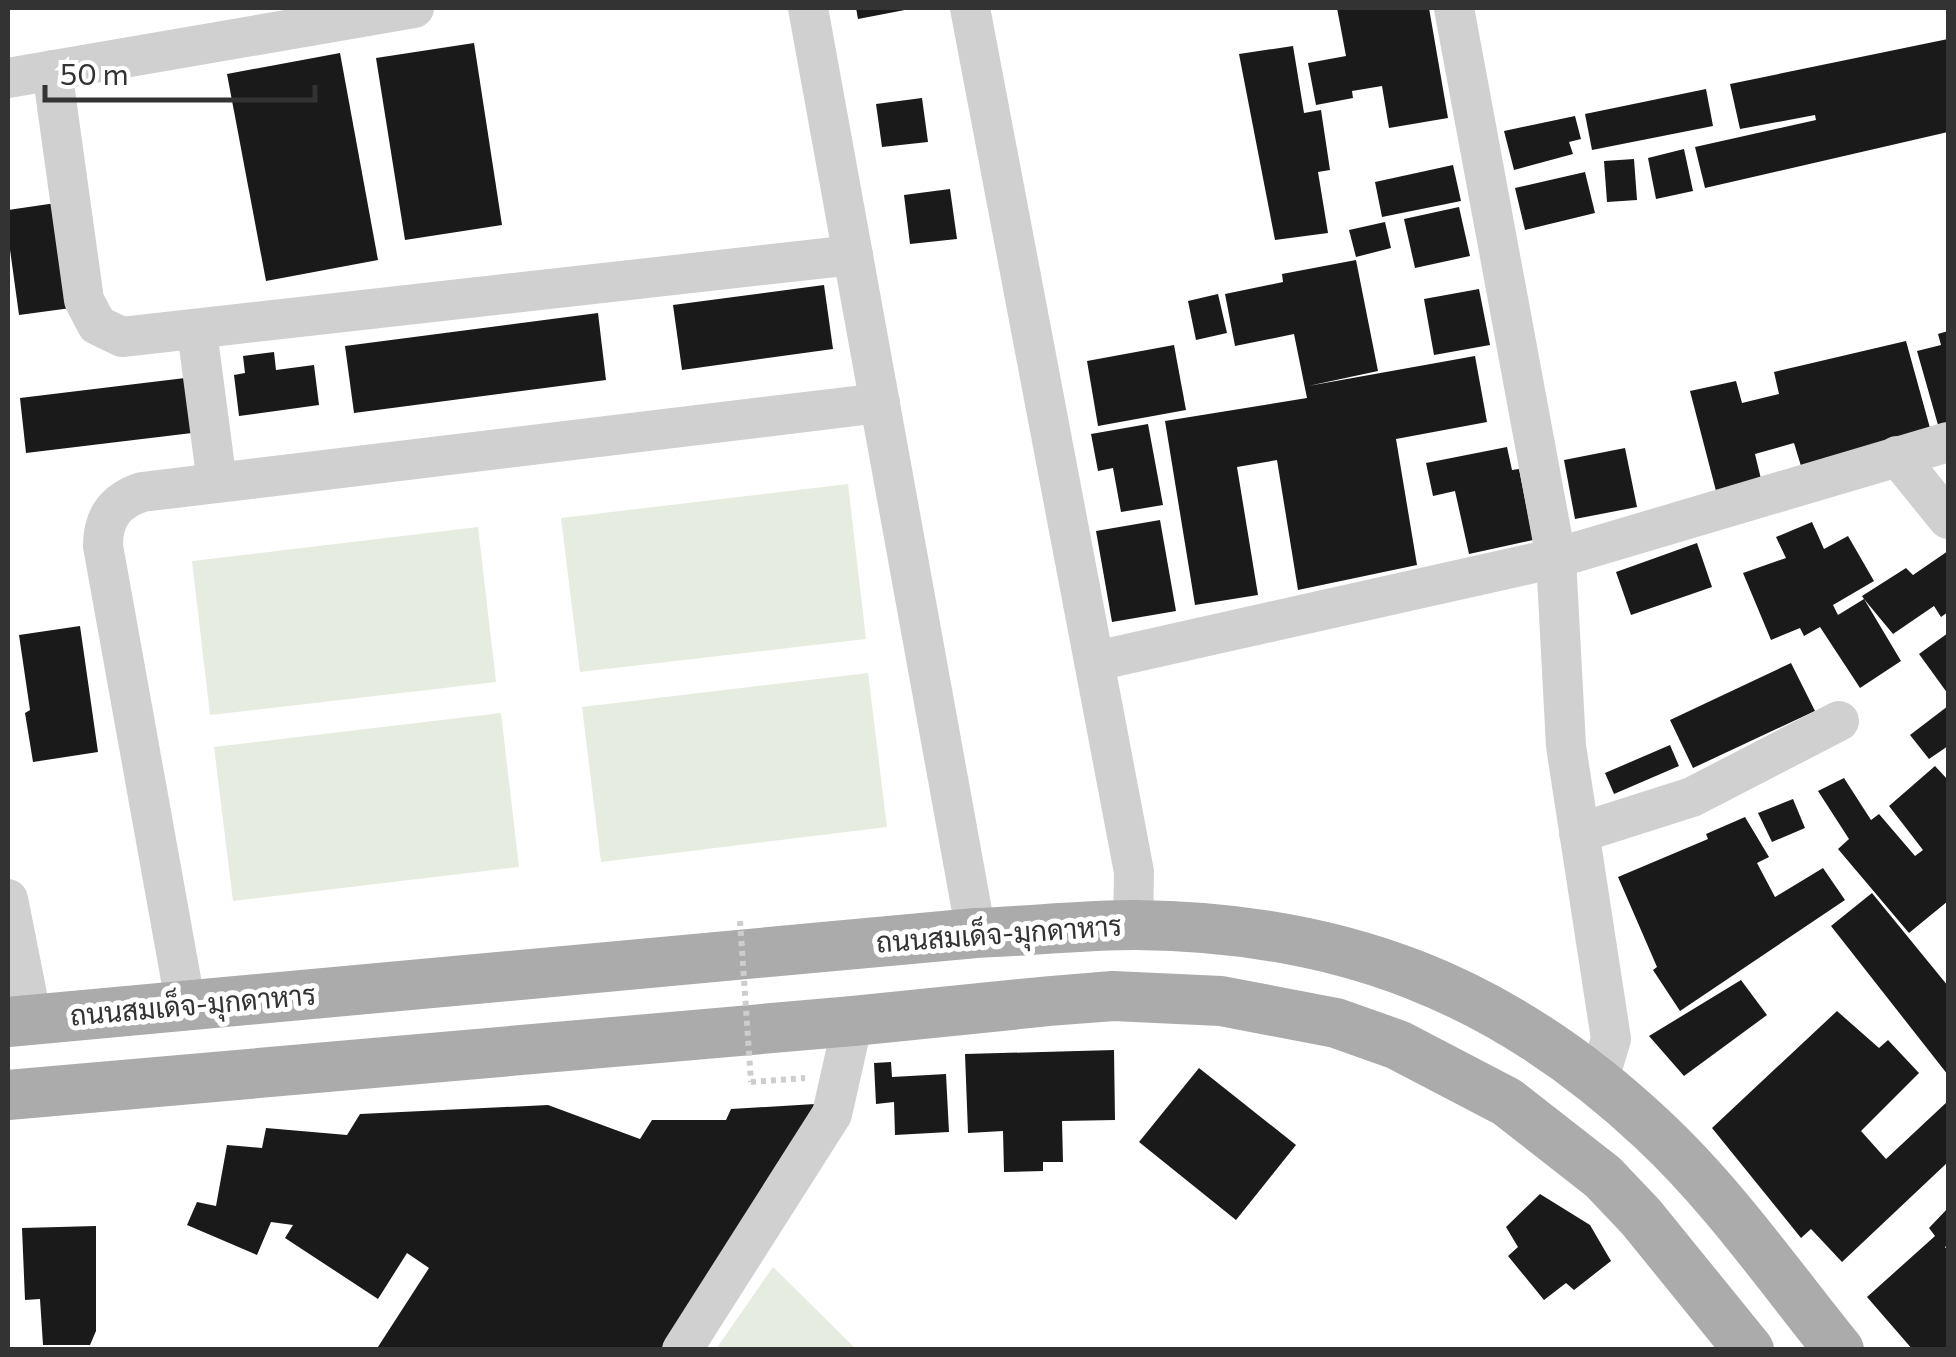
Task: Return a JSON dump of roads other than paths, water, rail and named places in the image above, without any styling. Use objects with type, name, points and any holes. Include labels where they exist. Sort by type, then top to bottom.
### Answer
[{"type":"main road","name":"ถนนสมเด็จ-มุกดาหาร","points":[[20,1021],[976,934],[1134,925],[1225,929],[1282,937],[1379,960],[1444,986],[1522,1029],[1598,1082],[1654,1130],[1703,1183],[1839,1350]]},
{"type":"main road","points":[[512,975],[519,1050]]},
{"type":"main road","points":[[8,1095],[853,1021],[1050,1000],[1131,996],[1270,1008],[1351,1028],[1398,1046],[1507,1102],[1602,1177],[1641,1217],[1749,1350]]},
{"type":"street","points":[[8,78],[414,8]]},
{"type":"street","points":[[808,8],[976,934]]},
{"type":"street","points":[[970,8],[1134,872],[1134,925]]},
{"type":"street","points":[[1454,8],[1556,558],[1566,746],[1611,1040],[1598,1082]]},
{"type":"street","points":[[52,70],[84,300],[97,325],[122,338],[853,255]]},
{"type":"street","points":[[198,331],[217,483]]},
{"type":"street","points":[[186,1007],[102,546],[102,532],[116,505],[128,497],[217,483],[880,403]]},
{"type":"street","points":[[1096,661],[1556,558],[1948,442]]},
{"type":"street","points":[[1897,456],[1948,519]]},
{"type":"street","points":[[1580,833],[1692,797],[1839,721]]},
{"type":"street","points":[[8,899],[20,1021]]},
{"type":"street","points":[[682,1350],[832,1114],[853,1021]]}]
